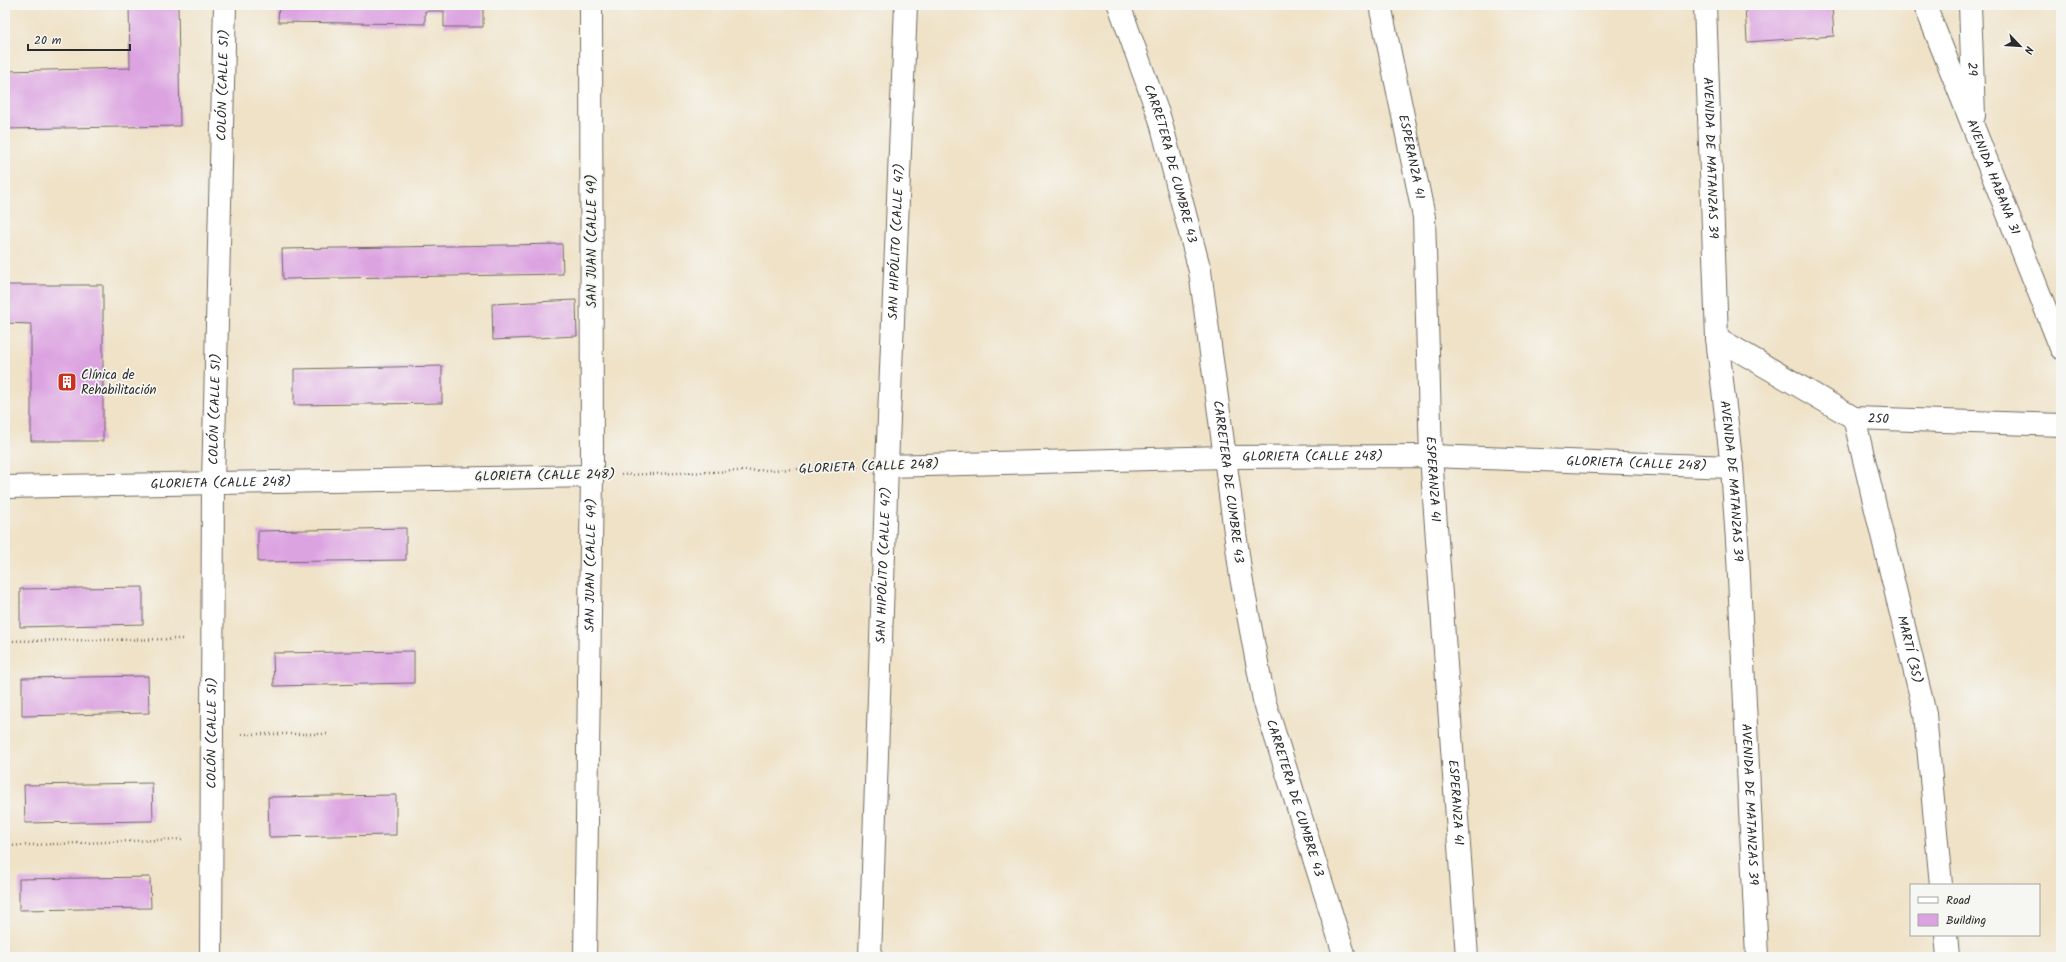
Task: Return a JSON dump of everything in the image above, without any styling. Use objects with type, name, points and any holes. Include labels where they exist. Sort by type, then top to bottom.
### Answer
[{"type":"street","name":"COLÓN (CALLE 51)","points":[[211,957],[213,483],[225,5]]},
{"type":"street","name":"SAN JUAN (CALLE 49)","points":[[585,957],[592,476],[591,5]]},
{"type":"street","name":"SAN HIPÓLITO (CALLE 47)","points":[[870,957],[887,466],[906,5]]},
{"type":"street","name":"CARRETERA DE CUMBRE 43","points":[[1119,5],[1160,118],[1200,271],[1241,577],[1264,700],[1345,957]]},
{"type":"street","name":"ESPERANZA 41","points":[[1380,5],[1424,218],[1431,456],[1467,957]]},
{"type":"street","name":"AVENIDA DE MATANZAS 39","points":[[1705,5],[1717,338],[1732,468],[1756,957]]},
{"type":"street","name":"AVENIDA HABANA 31","points":[[1925,5],[1974,133],[2061,348]]},
{"type":"street","name":"29","points":[[1970,5],[1974,133]]},
{"type":"street","name":"250","points":[[1717,338],[1854,418],[2061,425]]},
{"type":"street","name":"MARTÍ (35)","points":[[1854,418],[1925,714],[1941,884]]},
{"type":"street","name":"GLORIETA (CALLE 248)","points":[[887,466],[1225,457],[1431,456],[1732,468]]},
{"type":"street","name":"GLORIETA (CALLE 248)","points":[[5,488],[592,476]]},
{"type":"street","points":[[1946,936],[1948,957]]},
{"type":"path","name":"GLORIETA (CALLE 248)","points":[[592,476],[887,466]]},
{"type":"path","points":[[5,641],[212,639]]},
{"type":"path","points":[[212,734],[327,734]]},
{"type":"path","points":[[5,846],[211,838]]},
{"type":"building","points":[[129,5],[178,5],[180,126],[5,129],[5,71],[130,68]]},
{"type":"building","points":[[279,5],[483,5],[483,27],[444,27],[444,11],[425,11],[425,24],[278,22]]},
{"type":"building","points":[[1745,5],[1832,5],[1834,36],[1747,42]]},
{"type":"building","points":[[562,244],[563,274],[283,279],[282,249]]},
{"type":"building","name":"Clínica de Rehabilitación","points":[[5,285],[103,285],[103,441],[31,441],[31,324],[5,323]]},
{"type":"building","points":[[576,300],[577,336],[493,340],[492,304]]},
{"type":"building","points":[[442,366],[442,403],[294,405],[294,369]]},
{"type":"building","points":[[406,528],[406,560],[258,562],[258,531]]},
{"type":"building","points":[[143,587],[143,624],[20,627],[20,589]]},
{"type":"building","points":[[414,651],[414,683],[274,686],[273,653]]},
{"type":"building","points":[[148,676],[149,713],[22,716],[22,678]]},
{"type":"building","points":[[152,783],[153,821],[25,823],[24,785]]},
{"type":"building","points":[[396,795],[396,835],[269,837],[268,797]]},
{"type":"building","points":[[150,877],[151,908],[19,910],[19,879]]},
{"type":"place","name":"Clínica de Rehabilitación","points":[[67,382]]}]
